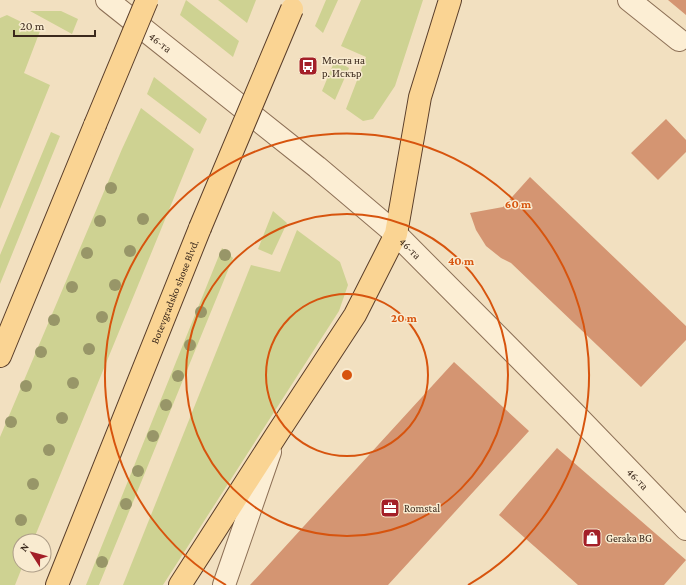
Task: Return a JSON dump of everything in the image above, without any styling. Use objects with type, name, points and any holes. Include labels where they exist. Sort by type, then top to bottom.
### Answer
[{"type":"main road","points":[[0,356],[147,0]]},
{"type":"main road","points":[[180,585],[356,315],[396,234],[420,97],[450,0]]},
{"type":"main road","name":"Botevgradsko shose Blvd.","points":[[56,585],[200,228],[294,5]]},
{"type":"street","name":"46-та","points":[[107,0],[318,167],[396,234],[564,403],[686,529]]},
{"type":"street","points":[[629,0],[679,40]]},
{"type":"street","points":[[224,585],[277,434]]},
{"type":"green space","points":[[186,0],[239,41],[233,57],[180,15]]},
{"type":"green space","points":[[218,0],[256,0],[247,23]]},
{"type":"green space","points":[[326,0],[338,0],[323,33],[315,26]]},
{"type":"green space","points":[[361,0],[423,0],[395,86],[373,119],[363,121],[346,109],[366,57],[341,46]]},
{"type":"green space","points":[[30,11],[61,11],[78,19],[72,34]]},
{"type":"green space","points":[[7,15],[40,31],[24,73],[50,85],[0,209],[0,18]]},
{"type":"green space","points":[[335,60],[349,68],[335,100],[322,91]]},
{"type":"green space","points":[[154,77],[207,119],[200,134],[147,94]]},
{"type":"green space","points":[[141,108],[194,149],[36,533],[12,533],[12,573],[20,573],[15,585],[0,585],[0,437],[122,149]]},
{"type":"green space","points":[[51,132],[60,136],[0,284],[0,255]]},
{"type":"green space","points":[[273,211],[287,223],[272,255],[258,249]]},
{"type":"green space","points":[[297,230],[340,262],[348,285],[339,311],[163,585],[123,585],[251,265],[280,272]]},
{"type":"green space","points":[[222,248],[233,258],[99,585],[86,585]]},
{"type":"building","points":[[668,0],[686,0],[686,15]]},
{"type":"building","points":[[666,119],[686,140],[686,152],[658,180],[631,153]]},
{"type":"building","points":[[530,177],[686,326],[686,340],[641,387],[511,263],[501,258],[486,246],[476,230],[470,213],[503,207]]},
{"type":"building","name":"Romstal","points":[[454,362],[529,431],[388,585],[250,585]]},
{"type":"building","name":"Geraka BG","points":[[557,448],[686,560],[664,585],[578,585],[499,515]]},
{"type":"place","name":"Моста на р. Искър","points":[[308,66]]},
{"type":"place","name":"Romstal","points":[[390,508]]},
{"type":"place","name":"Geraka BG","points":[[592,538]]}]
